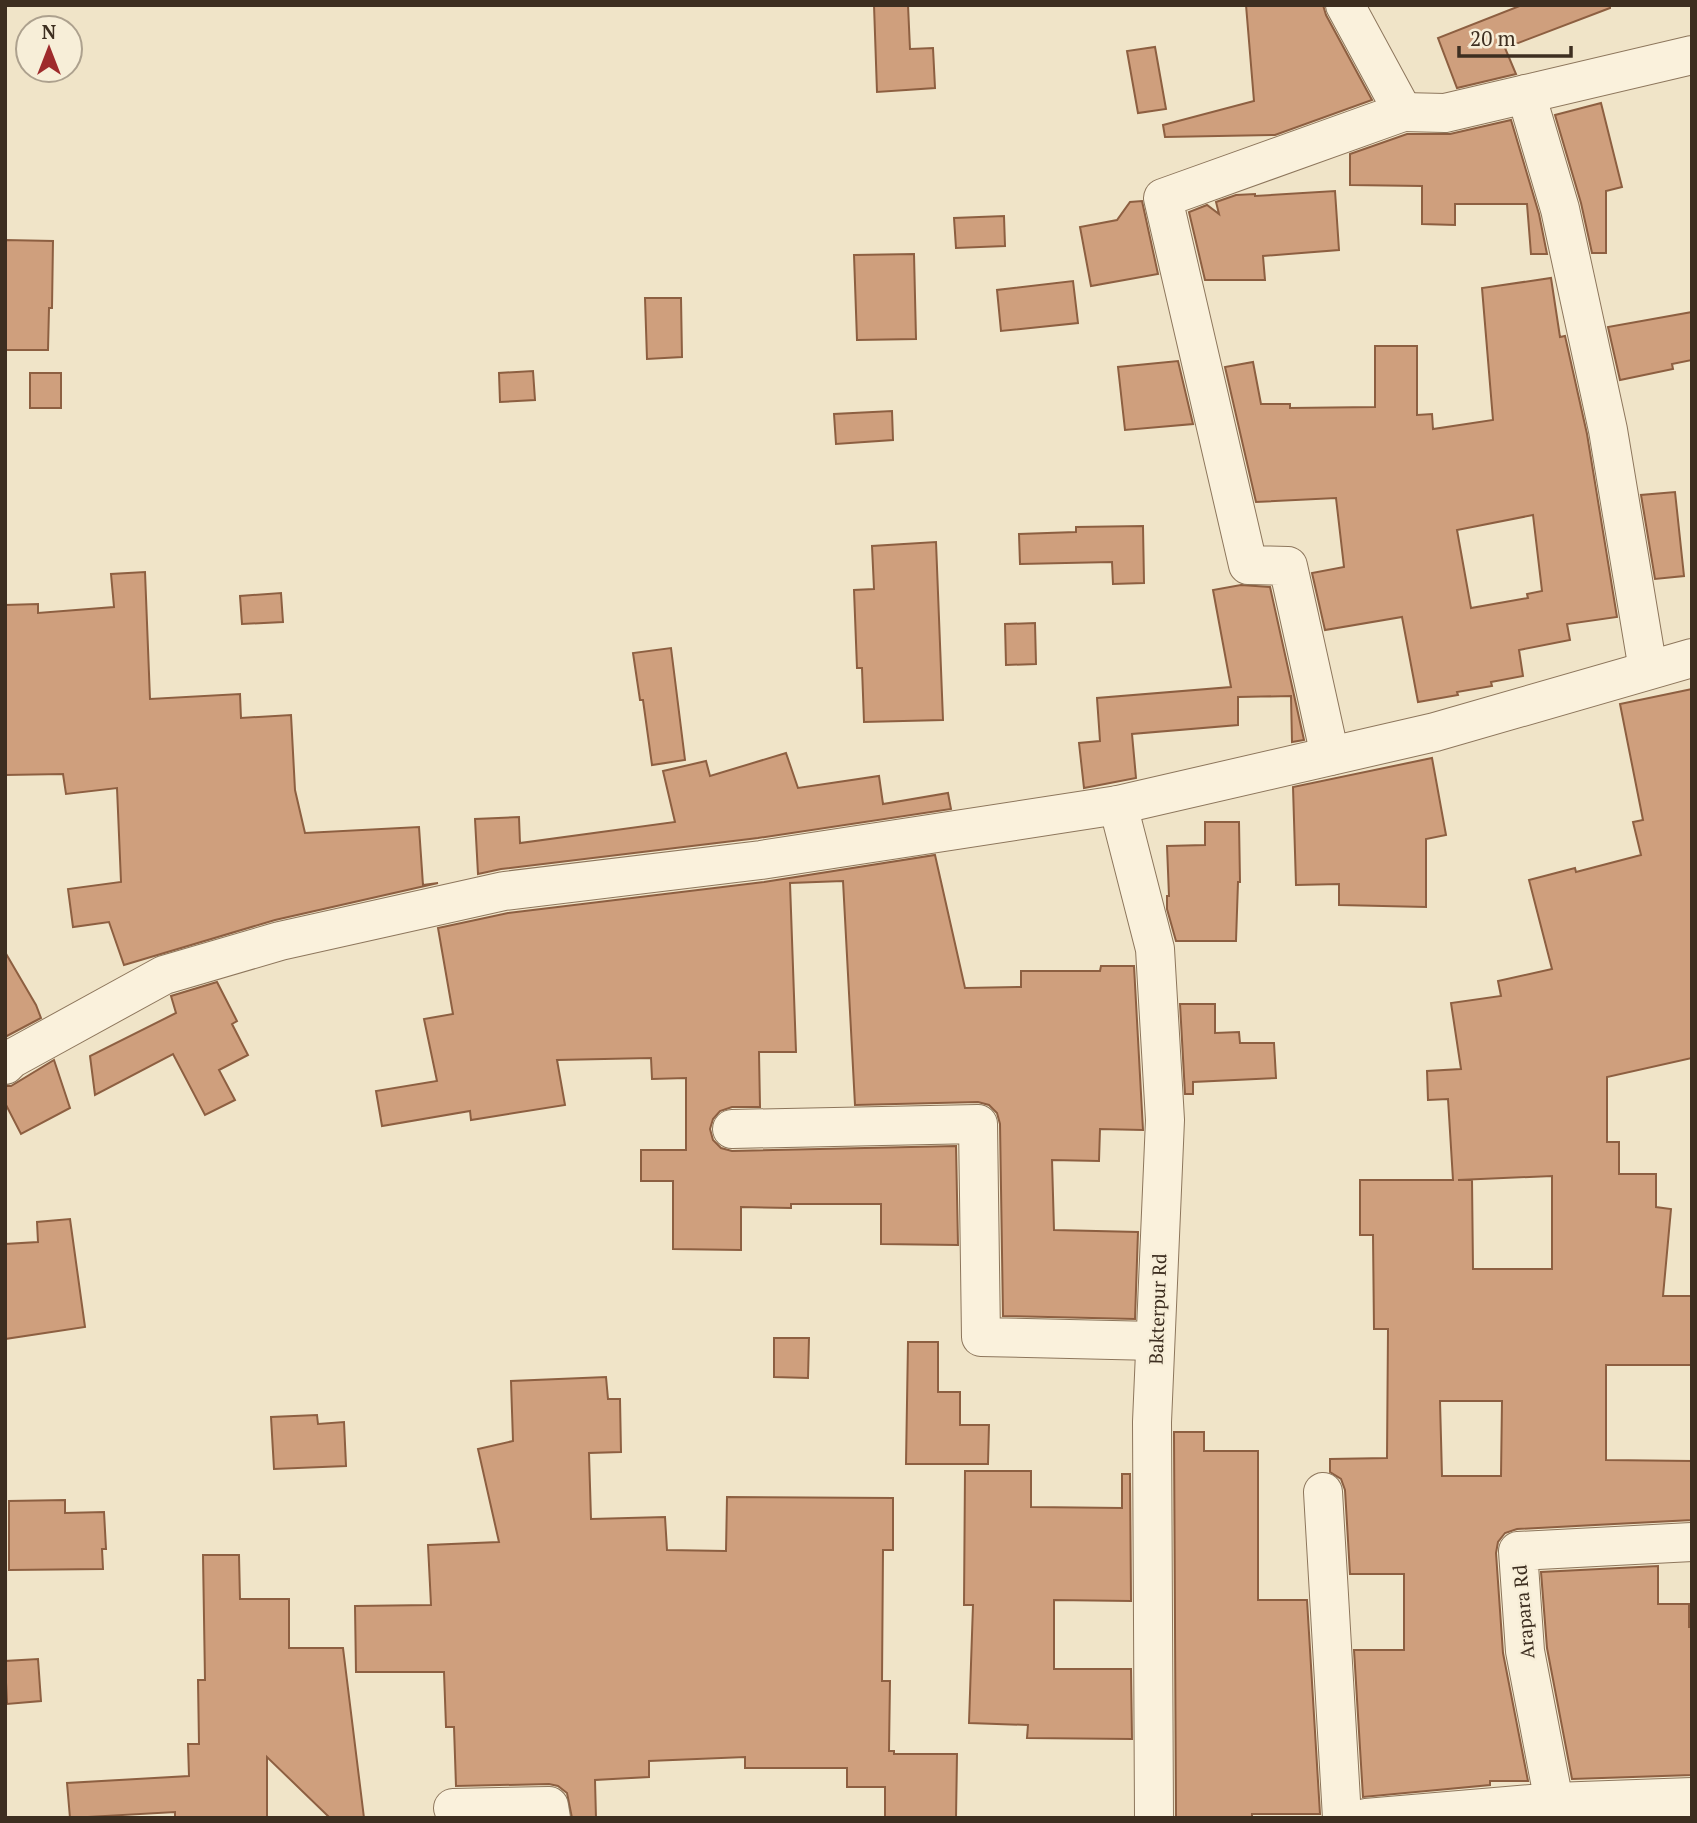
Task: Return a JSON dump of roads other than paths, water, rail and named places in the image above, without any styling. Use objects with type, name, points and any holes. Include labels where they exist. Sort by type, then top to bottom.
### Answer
[{"type":"street","points":[[1345,5],[1403,112]]},
{"type":"street","points":[[1330,756],[1288,566],[1248,565],[1163,198],[1403,112],[1445,113],[1692,55]]},
{"type":"street","points":[[1526,94],[1560,209],[1608,430],[1648,670]]},
{"type":"street","points":[[5,1065],[11,1059],[164,975],[280,941],[504,891],[761,860],[1118,805],[1435,732],[1692,657]]},
{"type":"street","name":"Bakterpur Rd","points":[[1118,805],[1155,949],[1165,1121],[1152,1422],[1154,1818]]},
{"type":"street","points":[[732,1129],[978,1124],[981,1336],[1155,1341]]},
{"type":"street","points":[[1323,1492],[1342,1818]]},
{"type":"street","name":"Arapara Rd","points":[[1554,1802],[1525,1651],[1517,1551],[1692,1542]]},
{"type":"street","points":[[1366,1818],[1505,1812],[1554,1802],[1692,1797]]},
{"type":"street","points":[[453,1808],[550,1806],[551,1818]]}]
